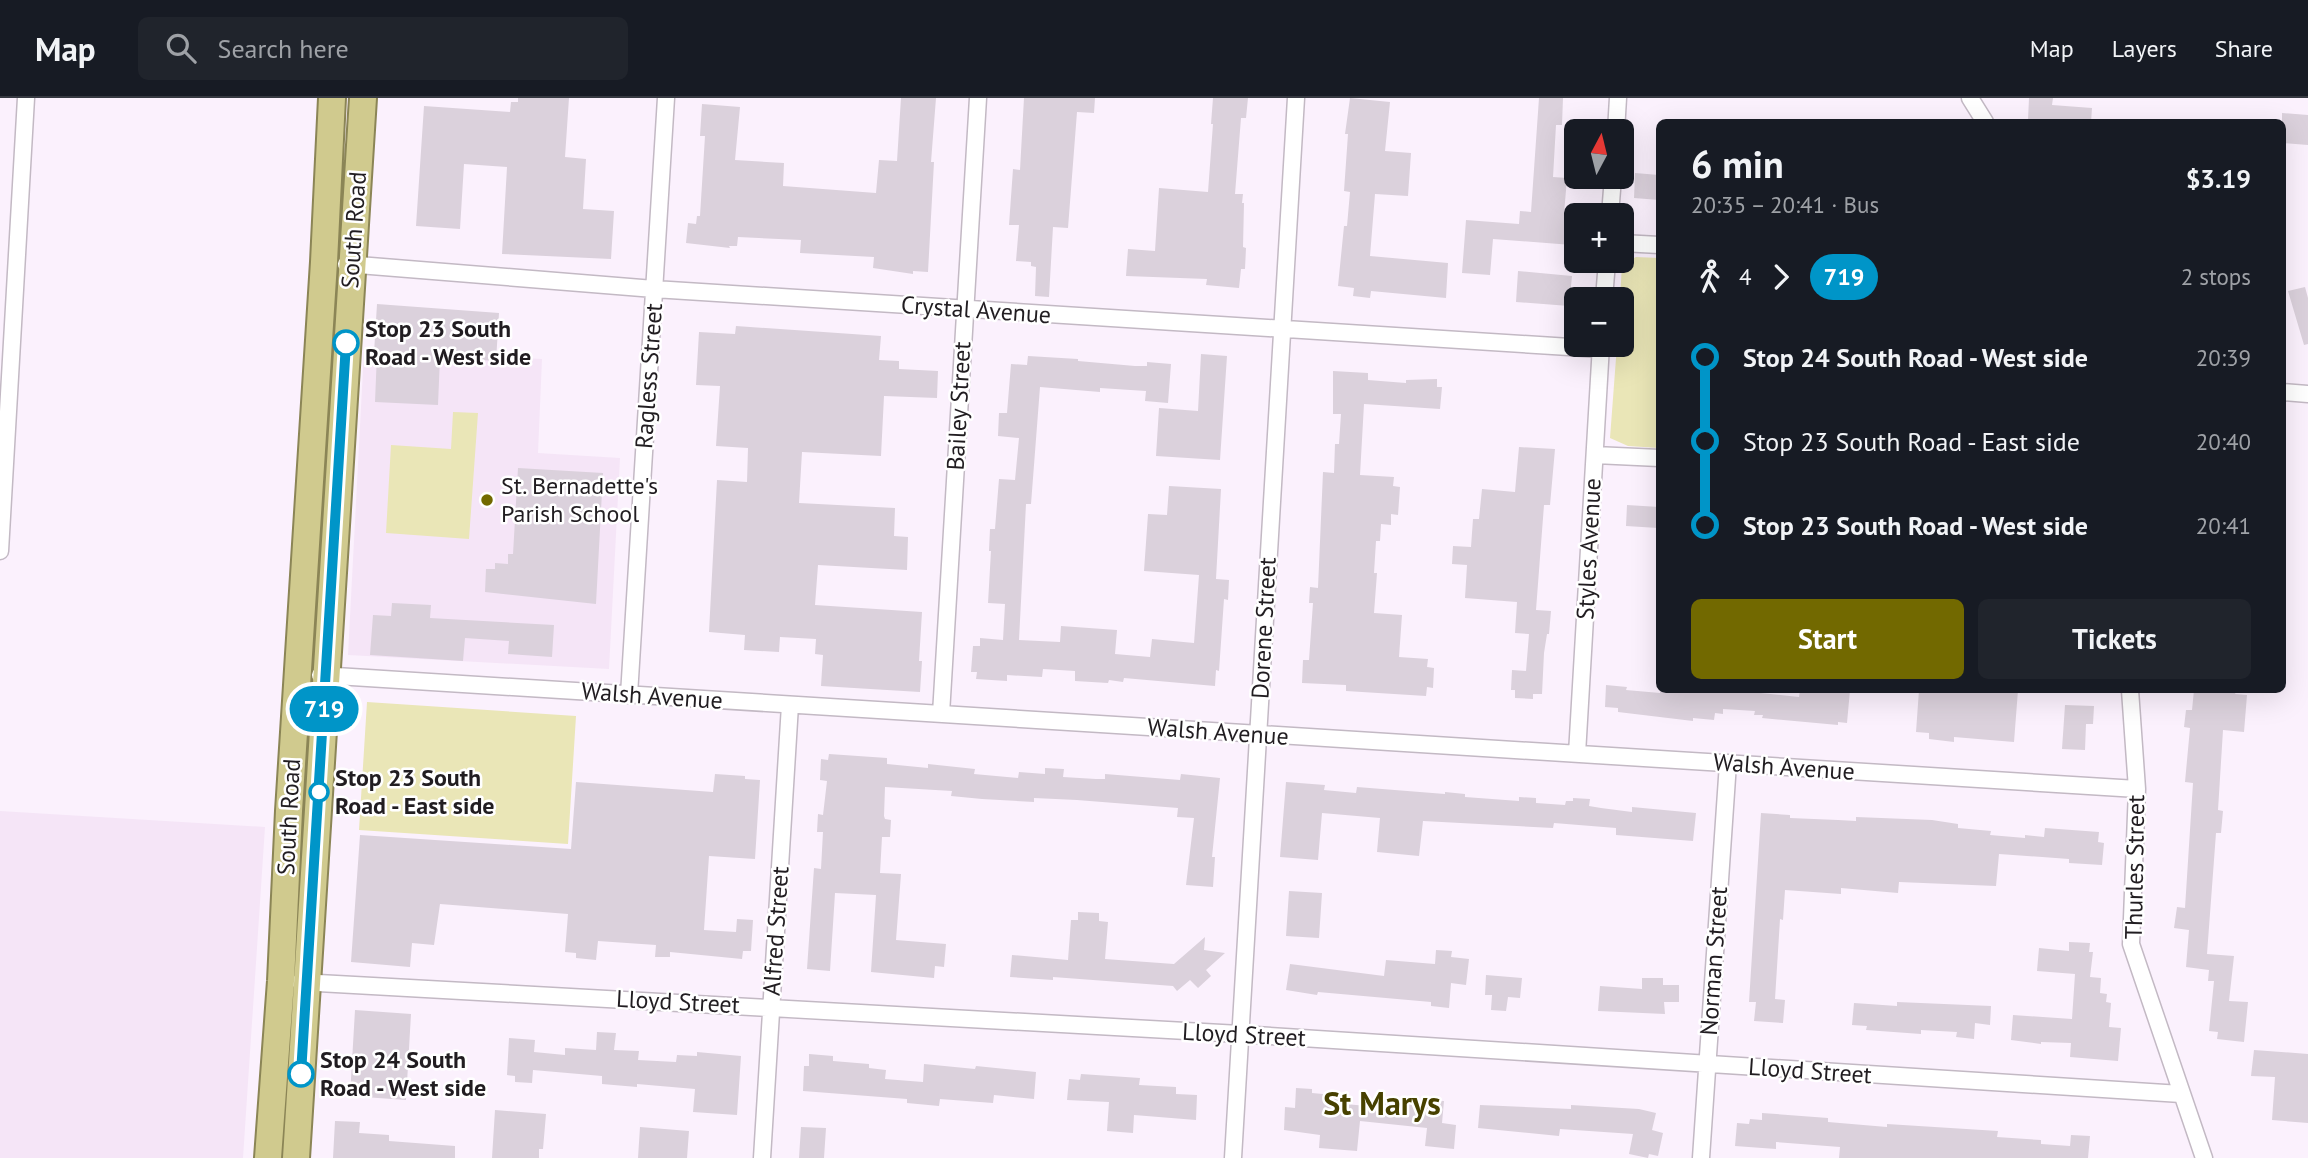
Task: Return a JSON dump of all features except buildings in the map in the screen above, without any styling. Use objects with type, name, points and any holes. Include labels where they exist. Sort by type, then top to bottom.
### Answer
[{"type":"highway","name":"South Road","points":[[268,1158],[281,981],[332,98]]},
{"type":"highway","name":"South Road","points":[[296,1158],[363,98]]},
{"type":"street","points":[[0,551],[5,362],[26,98]]},
{"type":"street","name":"Ragless Street","points":[[629,695],[666,98]]},
{"type":"street","name":"Bailey Street","points":[[941,714],[978,98]]},
{"type":"street","name":"Dorene Street","points":[[1233,1158],[1296,98]]},
{"type":"street","points":[[1617,119],[1618,98]]},
{"type":"street","points":[[1970,98],[1983,119]]},
{"type":"street","points":[[1634,244],[1656,245]]},
{"type":"street","name":"Crystal Avenue","points":[[324,262],[654,289],[1564,345]]},
{"type":"street","name":"Styles Avenue","points":[[1577,754],[1600,357]]},
{"type":"street","points":[[2286,392],[2308,394]]},
{"type":"street","points":[[1595,455],[1656,458]]},
{"type":"street","name":"Walsh Avenue","points":[[299,674],[2137,789]]},
{"type":"street","name":"Thurles Street","points":[[2130,693],[2137,789],[2131,944],[2204,1158]]},
{"type":"street","name":"Alfred Street","points":[[762,1158],[790,705]]},
{"type":"street","name":"Norman Street","points":[[1701,1158],[1728,763]]},
{"type":"street","name":"Lloyd Street","points":[[281,981],[1240,1034],[2181,1094]]},
{"type":"shaded area","points":[[1634,258],[1656,258],[1656,448],[1628,446],[1610,438],[1616,357],[1634,357],[1634,287],[1621,287],[1621,273],[1634,273]]},
{"type":"shaded area","name":"St. Bernadette's Parish School","points":[[364,350],[542,359],[538,453],[620,458],[609,669],[348,655]]},
{"type":"shaded area","points":[[453,412],[478,413],[469,539],[386,533],[391,445],[451,449]]},
{"type":"shaded area","points":[[367,702],[576,716],[568,844],[359,830]]},
{"type":"shaded area","points":[[0,811],[265,827],[243,1158],[0,1158]]},
{"type":"bus line","name":"719","points":[[301,1074],[346,343]]},
{"type":"place","name":"Stop 23 South Road - West side","points":[[346,343]]},
{"type":"place","name":"St. Bernadette's Parish School","points":[[487,500]]},
{"type":"place","name":"Stop 23 South Road - East side","points":[[319,792]]},
{"type":"place","name":"Stop 24 South Road - West side","points":[[301,1074]]},
{"type":"district","name":"St Marys","points":[[1382,1104]]}]
